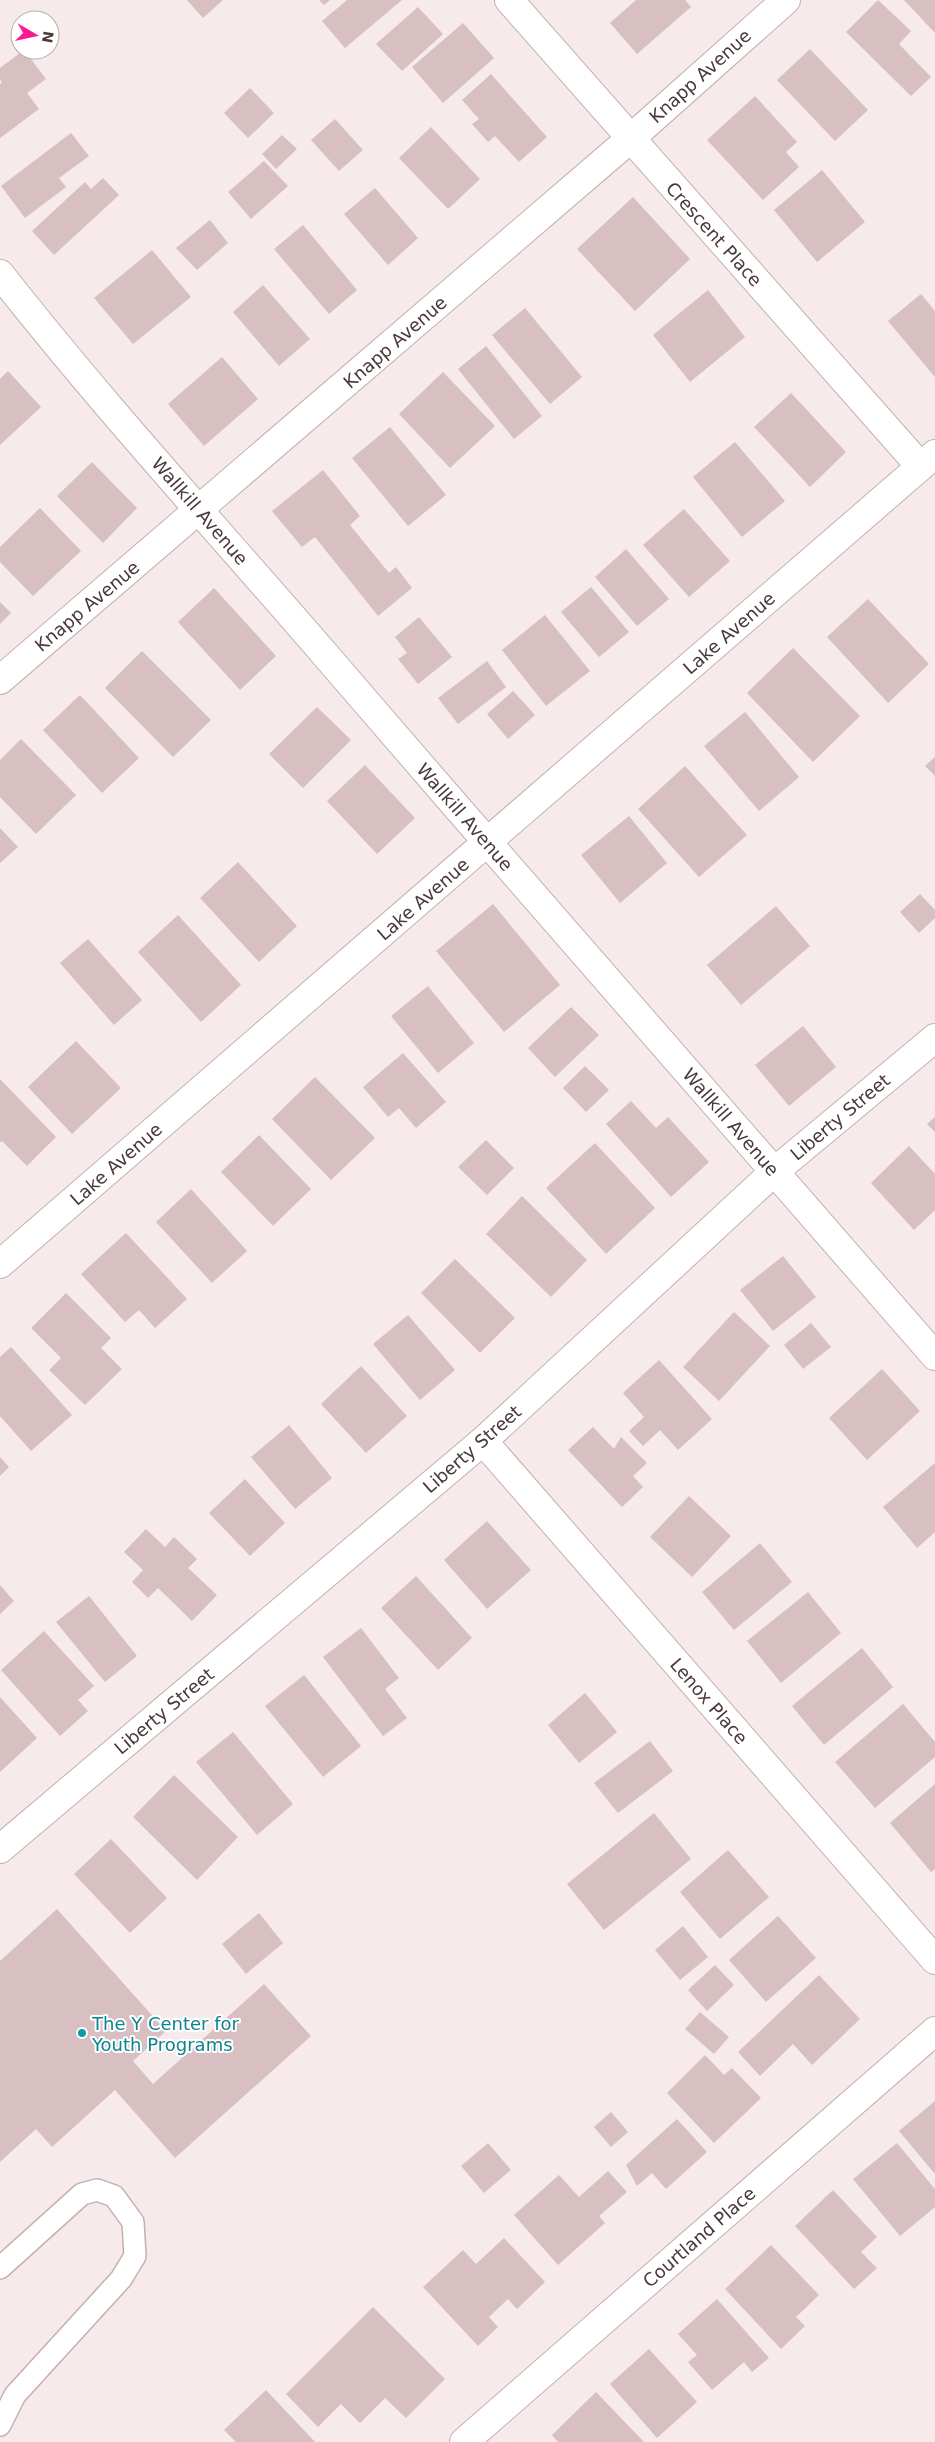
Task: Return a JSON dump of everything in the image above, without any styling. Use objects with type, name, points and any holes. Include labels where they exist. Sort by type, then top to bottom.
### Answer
[{"type":"street","name":"Crescent Place","points":[[509,0],[630,139],[928,460]]},
{"type":"street","name":"Knapp Avenue","points":[[0,680],[630,139],[786,0]]},
{"type":"street","name":"Wallkill Avenue","points":[[0,274],[32,315],[200,510],[935,1356]]},
{"type":"street","name":"Lake Avenue","points":[[0,1264],[928,460]]},
{"type":"street","name":"Liberty Street","points":[[0,1849],[483,1441],[774,1172],[935,1038]]},
{"type":"street","name":"Lenox Place","points":[[483,1441],[935,1960]]},
{"type":"street","name":"Courtland Place","points":[[464,2442],[935,2031]]},
{"type":"lane","points":[[0,2268],[82,2194],[97,2190],[114,2196],[133,2222],[135,2256],[121,2279],[16,2395],[0,2425]]},
{"type":"building","points":[[187,0],[223,0],[203,18]]},
{"type":"building","points":[[319,0],[330,0],[324,5]]},
{"type":"building","points":[[347,0],[402,0],[345,48],[322,21]]},
{"type":"building","points":[[636,0],[685,0],[691,7],[637,54],[610,23]]},
{"type":"building","points":[[878,0],[911,31],[899,44],[931,77],[911,96],[846,32]]},
{"type":"building","points":[[904,0],[935,0],[935,33]]},
{"type":"building","points":[[418,7],[443,34],[402,71],[376,44]]},
{"type":"building","points":[[463,23],[494,58],[443,103],[412,67]]},
{"type":"building","points":[[810,49],[868,110],[835,141],[777,80]]},
{"type":"building","points":[[11,60],[32,60],[46,79],[27,93],[39,109],[0,138],[0,84],[2,83],[0,68]]},
{"type":"building","points":[[491,74],[547,137],[519,162],[495,136],[488,142],[472,124],[479,119],[462,100]]},
{"type":"building","points":[[250,88],[274,113],[248,138],[224,113]]},
{"type":"building","points":[[755,96],[797,142],[786,152],[799,167],[763,200],[707,140]]},
{"type":"building","points":[[335,119],[363,150],[339,171],[311,140]]},
{"type":"building","points":[[431,127],[480,179],[448,209],[399,158]]},
{"type":"building","points":[[71,133],[89,156],[59,178],[66,187],[25,218],[1,186]]},
{"type":"building","points":[[282,135],[297,149],[276,169],[262,154]]},
{"type":"building","points":[[264,161],[288,186],[251,219],[228,192]]},
{"type":"building","points":[[822,170],[865,222],[817,262],[774,210]]},
{"type":"building","points":[[103,178],[119,195],[54,255],[32,231],[85,182],[91,189]]},
{"type":"building","points":[[375,188],[418,238],[388,265],[344,214]]},
{"type":"building","points":[[633,197],[690,259],[635,311],[577,249]]},
{"type":"building","points":[[210,220],[228,243],[197,270],[176,248]]},
{"type":"building","points":[[303,225],[357,290],[329,314],[274,249]]},
{"type":"building","points":[[152,250],[191,297],[133,344],[94,298]]},
{"type":"building","points":[[263,285],[310,339],[279,366],[233,312]]},
{"type":"building","points":[[708,290],[745,337],[690,382],[653,335]]},
{"type":"building","points":[[921,294],[935,311],[935,377],[888,321]]},
{"type":"building","points":[[525,308],[582,377],[550,404],[492,335]]},
{"type":"building","points":[[486,346],[542,416],[514,439],[458,369]]},
{"type":"building","points":[[222,357],[258,399],[204,446],[168,404]]},
{"type":"building","points":[[8,371],[41,407],[0,445],[0,379]]},
{"type":"building","points":[[443,372],[495,426],[450,468],[399,414]]},
{"type":"building","points":[[791,393],[846,452],[810,487],[754,427]]},
{"type":"building","points":[[390,427],[446,495],[408,526],[352,458]]},
{"type":"building","points":[[735,442],[785,501],[742,537],[693,477]]},
{"type":"building","points":[[92,462],[137,508],[103,543],[57,496]]},
{"type":"building","points":[[323,470],[360,516],[350,525],[389,573],[396,567],[412,588],[378,616],[315,537],[302,547],[272,511]]},
{"type":"building","points":[[40,508],[81,551],[33,596],[0,562],[0,547]]},
{"type":"building","points":[[684,509],[730,561],[689,597],[643,545]]},
{"type":"building","points":[[626,549],[669,599],[637,626],[595,577]]},
{"type":"building","points":[[591,587],[629,632],[599,657],[561,612]]},
{"type":"building","points":[[214,588],[276,656],[240,690],[178,622]]},
{"type":"building","points":[[868,599],[929,664],[888,703],[827,637]]},
{"type":"building","points":[[0,602],[11,613],[0,624]]},
{"type":"building","points":[[545,615],[590,671],[546,706],[502,650]]},
{"type":"building","points":[[419,617],[452,657],[418,684],[398,659],[407,653],[395,637]]},
{"type":"building","points":[[793,648],[860,716],[813,762],[747,693]]},
{"type":"building","points":[[142,651],[211,720],[173,757],[105,688]]},
{"type":"building","points":[[487,661],[506,687],[458,724],[438,698]]},
{"type":"building","points":[[513,691],[535,715],[508,739],[487,714]]},
{"type":"building","points":[[80,695],[139,758],[102,793],[43,730]]},
{"type":"building","points":[[317,707],[351,740],[303,788],[269,754]]},
{"type":"building","points":[[745,712],[799,777],[759,811],[704,746]]},
{"type":"building","points":[[21,739],[76,795],[36,834],[0,797],[0,760]]},
{"type":"building","points":[[935,757],[935,776],[925,766]]},
{"type":"building","points":[[365,765],[415,818],[377,854],[327,801]]},
{"type":"building","points":[[685,766],[747,835],[699,877],[638,809]]},
{"type":"building","points":[[629,816],[667,863],[620,903],[581,855]]},
{"type":"building","points":[[0,828],[18,847],[0,863]]},
{"type":"building","points":[[238,862],[297,926],[259,962],[200,898]]},
{"type":"building","points":[[920,894],[935,910],[935,918],[919,933],[900,912]]},
{"type":"building","points":[[493,904],[560,985],[504,1032],[436,951]]},
{"type":"building","points":[[776,906],[810,946],[741,1005],[707,965]]},
{"type":"building","points":[[178,915],[241,985],[201,1022],[138,952]]},
{"type":"building","points":[[88,939],[142,1000],[114,1025],[60,963]]},
{"type":"building","points":[[428,986],[474,1043],[438,1073],[391,1016]]},
{"type":"building","points":[[571,1007],[599,1035],[555,1077],[528,1048]]},
{"type":"building","points":[[803,1026],[836,1067],[789,1106],[755,1065]]},
{"type":"building","points":[[76,1041],[121,1088],[72,1134],[28,1087]]},
{"type":"building","points":[[403,1053],[446,1102],[416,1128],[399,1108],[388,1117],[363,1087]]},
{"type":"building","points":[[585,1066],[609,1090],[586,1112],[563,1088]]},
{"type":"building","points":[[315,1077],[375,1138],[331,1180],[272,1119]]},
{"type":"building","points":[[0,1079],[56,1137],[27,1166],[2,1141],[0,1143]]},
{"type":"building","points":[[631,1101],[656,1128],[668,1117],[709,1162],[671,1197],[606,1124]]},
{"type":"building","points":[[935,1117],[935,1132],[927,1124]]},
{"type":"building","points":[[259,1135],[311,1189],[273,1226],[221,1172]]},
{"type":"building","points":[[486,1140],[514,1168],[487,1195],[458,1167]]},
{"type":"building","points":[[595,1143],[655,1208],[606,1254],[546,1188]]},
{"type":"building","points":[[909,1146],[935,1174],[935,1210],[914,1230],[871,1183]]},
{"type":"building","points":[[191,1189],[247,1251],[212,1283],[156,1222]]},
{"type":"building","points":[[522,1196],[587,1260],[551,1297],[486,1234]]},
{"type":"building","points":[[126,1233],[187,1299],[155,1328],[139,1310],[125,1322],[81,1274]]},
{"type":"building","points":[[783,1256],[816,1297],[773,1331],[740,1290]]},
{"type":"building","points":[[455,1259],[515,1318],[480,1353],[421,1293]]},
{"type":"building","points":[[66,1293],[111,1338],[101,1348],[122,1369],[85,1405],[49,1370],[61,1358],[31,1328]]},
{"type":"building","points":[[734,1312],[770,1346],[719,1401],[683,1367]]},
{"type":"building","points":[[408,1315],[455,1370],[420,1400],[373,1344]]},
{"type":"building","points":[[811,1323],[831,1347],[803,1369],[784,1345]]},
{"type":"building","points":[[11,1347],[72,1415],[31,1451],[0,1416],[0,1357]]},
{"type":"building","points":[[659,1360],[712,1419],[678,1450],[660,1430],[643,1446],[629,1431],[644,1417],[623,1393]]},
{"type":"building","points":[[361,1366],[407,1416],[366,1453],[321,1404]]},
{"type":"building","points":[[882,1369],[920,1411],[867,1460],[829,1418]]},
{"type":"building","points":[[289,1425],[332,1478],[295,1509],[251,1457]]},
{"type":"building","points":[[593,1427],[614,1449],[621,1437],[647,1463],[633,1476],[643,1487],[622,1507],[568,1450]]},
{"type":"building","points":[[0,1457],[9,1467],[0,1476]]},
{"type":"building","points":[[935,1463],[935,1532],[917,1548],[883,1507]]},
{"type":"building","points":[[245,1479],[285,1523],[250,1556],[209,1513]]},
{"type":"building","points":[[689,1496],[731,1536],[692,1577],[650,1537]]},
{"type":"building","points":[[487,1521],[531,1570],[487,1609],[444,1560]]},
{"type":"building","points":[[146,1529],[165,1547],[174,1537],[197,1559],[188,1568],[217,1595],[192,1621],[158,1588],[148,1598],[132,1582],[143,1570],[124,1552]]},
{"type":"building","points":[[760,1543],[792,1582],[734,1630],[702,1592]]},
{"type":"building","points":[[416,1576],[472,1638],[438,1670],[381,1608]]},
{"type":"building","points":[[0,1585],[14,1601],[0,1614]]},
{"type":"building","points":[[808,1592],[841,1633],[781,1683],[747,1641]]},
{"type":"building","points":[[89,1596],[137,1656],[105,1682],[56,1622]]},
{"type":"building","points":[[361,1628],[399,1678],[385,1689],[407,1718],[383,1736],[323,1657]]},
{"type":"building","points":[[44,1631],[94,1686],[78,1700],[88,1711],[60,1736],[1,1670]]},
{"type":"building","points":[[862,1648],[893,1687],[824,1745],[792,1706]]},
{"type":"building","points":[[304,1675],[361,1746],[323,1777],[265,1706]]},
{"type":"building","points":[[585,1693],[617,1732],[579,1763],[548,1725]]},
{"type":"building","points":[[0,1697],[37,1738],[0,1772]]},
{"type":"building","points":[[903,1704],[935,1742],[935,1757],[875,1808],[835,1762]]},
{"type":"building","points":[[233,1732],[293,1804],[257,1835],[196,1762]]},
{"type":"building","points":[[650,1741],[673,1771],[618,1813],[594,1783]]},
{"type":"building","points":[[174,1775],[238,1837],[197,1880],[133,1817]]},
{"type":"building","points":[[935,1784],[935,1869],[931,1872],[890,1823]]},
{"type":"building","points":[[654,1813],[691,1859],[604,1930],[567,1884]]},
{"type":"building","points":[[111,1839],[167,1898],[130,1933],[74,1874]]},
{"type":"building","points":[[728,1850],[769,1897],[720,1939],[680,1892]]},
{"type":"building","name":"The Y Center for Youth Programs","points":[[57,1909],[166,2031],[133,2061],[153,2084],[264,1984],[311,2036],[175,2158],[115,2090],[52,2147],[36,2129],[0,2162],[0,1961]]},
{"type":"building","points":[[259,1913],[283,1943],[246,1974],[222,1944]]},
{"type":"building","points":[[778,1916],[816,1958],[766,2002],[729,1960]]},
{"type":"building","points":[[683,1926],[708,1957],[680,1980],[655,1950]]},
{"type":"building","points":[[715,1965],[734,1985],[707,2011],[688,1990]]},
{"type":"building","points":[[819,1975],[860,2019],[812,2065],[793,2044],[760,2076],[738,2052]]},
{"type":"building","points":[[700,2012],[729,2037],[714,2054],[685,2029]]},
{"type":"building","points":[[705,2055],[724,2075],[732,2068],[761,2098],[714,2143],[667,2093]]},
{"type":"building","points":[[935,2101],[935,2174],[899,2131]]},
{"type":"building","points":[[611,2112],[628,2132],[611,2147],[594,2127]]},
{"type":"building","points":[[677,2119],[707,2152],[666,2189],[652,2173],[637,2186],[626,2165]]},
{"type":"building","points":[[488,2143],[511,2170],[484,2193],[461,2166]]},
{"type":"building","points":[[897,2143],[935,2189],[935,2207],[900,2236],[853,2179]]},
{"type":"building","points":[[608,2171],[627,2192],[599,2216],[605,2223],[558,2265],[514,2215],[559,2175],[579,2197]]},
{"type":"building","points":[[833,2190],[877,2237],[861,2252],[877,2268],[854,2289],[795,2226]]},
{"type":"building","points":[[504,2238],[545,2282],[517,2309],[508,2299],[489,2317],[498,2327],[478,2346],[423,2287],[463,2250],[476,2264]]},
{"type":"building","points":[[771,2245],[819,2295],[796,2317],[805,2326],[781,2349],[725,2289]]},
{"type":"building","points":[[717,2299],[769,2358],[752,2372],[744,2362],[712,2390],[688,2362],[697,2355],[678,2334]]},
{"type":"building","points":[[373,2307],[445,2379],[406,2418],[385,2398],[360,2423],[341,2404],[318,2427],[286,2394]]},
{"type":"building","points":[[649,2349],[697,2402],[657,2438],[610,2384]]},
{"type":"building","points":[[266,2390],[315,2442],[236,2442],[224,2430]]},
{"type":"building","points":[[596,2392],[644,2442],[558,2442],[552,2435]]},
{"type":"place","name":"The Y Center for Youth Programs","points":[[82,2033]]}]
